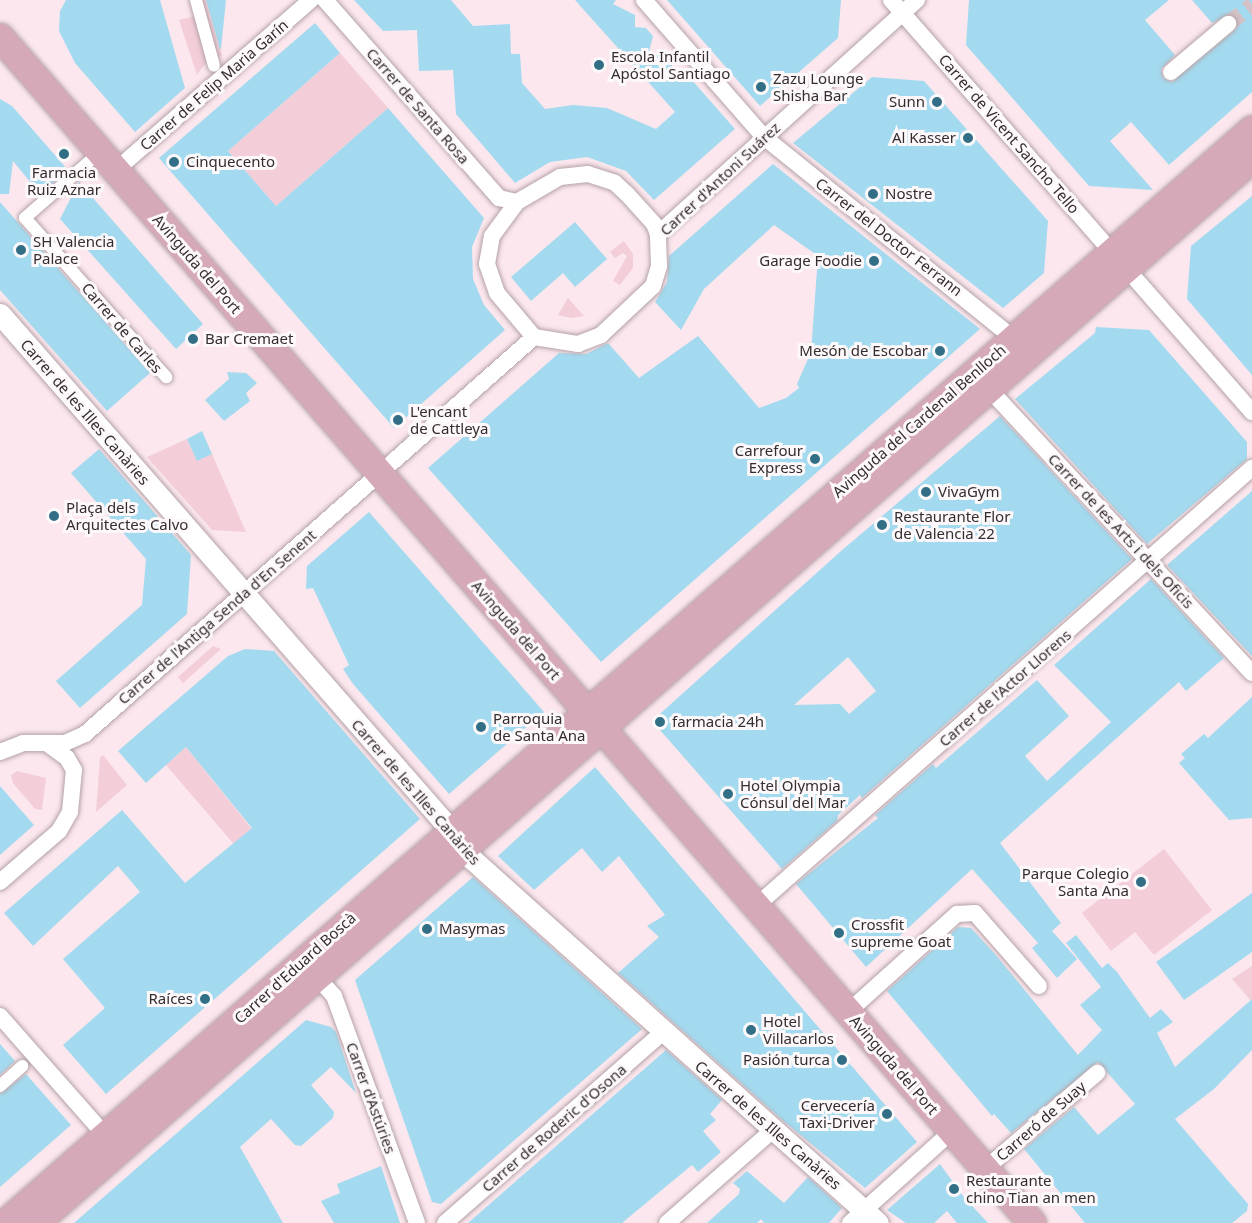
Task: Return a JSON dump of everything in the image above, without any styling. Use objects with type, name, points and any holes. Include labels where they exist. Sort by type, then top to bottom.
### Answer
[{"type":"main road","name":"Avinguda del Port","points":[[0,37],[1032,1223]]},
{"type":"main road","name":"Avinguda del Cardenal Benlloch","points":[[593,719],[989,389],[1252,129]]},
{"type":"main road","name":"Avinguda del Cardenal Benlloch","points":[[593,719],[1013,338],[1252,158]]},
{"type":"main road","name":"Carrer d'Eduard Boscà","points":[[5,1223],[105,1135],[457,839],[593,719]]},
{"type":"main road","name":"Carrer d'Eduard Boscà","points":[[35,1223],[317,977],[457,839]]},
{"type":"street","points":[[196,0],[214,66]]},
{"type":"street","name":"Carrer de Felip Maria Garín","points":[[108,161],[312,0]]},
{"type":"street","name":"Carrer de Santa Rosa","points":[[325,0],[499,198],[517,202]]},
{"type":"street","name":"Carrer del Doctor Ferrann","points":[[644,0],[764,137],[1013,338]]},
{"type":"street","name":"Carrer d'Antoni Suárez","points":[[534,337],[578,344],[601,335],[653,286],[659,266],[658,234],[764,137],[896,6],[916,0]]},
{"type":"street","name":"Carrer de Vicent Sancho Tello","points":[[896,6],[1252,412]]},
{"type":"street","points":[[1171,72],[1228,24]]},
{"type":"street","name":"Carrer de Carles","points":[[108,161],[25,218],[166,377]]},
{"type":"street","points":[[380,474],[534,337],[497,293],[488,264],[492,236],[517,202],[560,177],[588,174],[615,183],[654,224],[658,234]]},
{"type":"street","name":"Carrer de les Illes Canàries","points":[[0,314],[457,839],[662,1033],[775,1128],[864,1219]]},
{"type":"street","name":"Carrer de les Arts i dels Oficis","points":[[989,389],[1252,673]]},
{"type":"street","name":"Carrer de l'Actor Llorens","points":[[756,906],[1150,561],[1252,468]]},
{"type":"street","name":"Carrer de l'Antiga Senda d'En Senent","points":[[0,752],[23,743],[48,744],[77,740],[380,474]]},
{"type":"street","points":[[0,882],[59,831],[70,812],[74,770],[67,758],[48,744]]},
{"type":"street","points":[[848,1012],[957,914],[975,914],[1039,986]]},
{"type":"street","name":"Carrer d'Astúries","points":[[317,977],[334,996],[417,1223]]},
{"type":"street","points":[[0,1016],[105,1135]]},
{"type":"street","name":"Carrer de Roderic d'Osona","points":[[445,1223],[662,1033]]},
{"type":"street","points":[[0,1086],[22,1066]]},
{"type":"street","name":"Carreró de Suay","points":[[985,1169],[1097,1073]]},
{"type":"street","points":[[667,1223],[775,1128]]},
{"type":"street","points":[[864,1219],[952,1131]]},
{"type":"shaded area","points":[[200,0],[206,0],[222,56],[217,57]]},
{"type":"shaded area","points":[[195,16],[207,61],[197,75],[179,20]]},
{"type":"shaded area","points":[[340,53],[388,108],[276,206],[228,151]]},
{"type":"shaded area","points":[[624,241],[633,254],[633,268],[620,285],[613,281],[627,256],[623,253],[615,258],[610,252]]},
{"type":"shaded area","points":[[568,298],[584,316],[571,318],[558,315]]},
{"type":"shaded area","points":[[187,439],[197,460],[212,454],[246,532],[212,530],[147,457]]},
{"type":"shaded area","points":[[213,646],[221,649],[183,683],[178,677]]},
{"type":"shaded area","points":[[186,747],[256,834],[238,849],[166,765]]},
{"type":"shaded area","points":[[103,755],[127,785],[96,812],[100,758]]},
{"type":"shaded area","points":[[17,771],[46,778],[42,810],[35,809],[13,783],[11,775]]},
{"type":"shaded area","points":[[1164,849],[1212,910],[1154,955],[1135,932],[1111,951],[1082,913]]},
{"type":"shaded area","points":[[1252,966],[1252,1002],[1232,979]]},
{"type":"building","points":[[66,0],[160,0],[185,88],[135,132],[75,63],[59,31],[60,11]]},
{"type":"building","points":[[206,0],[226,0],[221,49],[220,49]]},
{"type":"building","points":[[354,0],[451,0],[473,26],[510,24],[511,54],[520,54],[522,83],[545,109],[573,105],[607,108],[656,129],[675,112],[575,0],[616,0],[613,4],[635,15],[635,27],[646,28],[653,36],[648,56],[667,52],[672,60],[672,71],[684,71],[735,129],[654,200],[626,171],[587,157],[550,162],[515,183],[456,114],[453,70],[419,71],[417,30],[383,31]]},
{"type":"building","points":[[667,0],[841,0],[838,38],[760,106]]},
{"type":"building","points":[[969,0],[1169,0],[1145,20],[1175,55],[1161,69],[1163,78],[1172,82],[1238,27],[1231,14],[1212,23],[1192,0],[1252,0],[1252,92],[1169,165],[1131,122],[1110,141],[1153,190],[1089,186],[966,45]]},
{"type":"building","points":[[315,23],[340,53],[228,151],[276,206],[388,108],[484,218],[472,247],[473,279],[484,305],[505,330],[394,428],[159,158]]},
{"type":"building","points":[[872,77],[924,81],[1048,221],[1044,273],[1003,308],[793,143]]},
{"type":"building","points":[[0,99],[12,106],[68,170],[40,194],[13,161],[9,194],[0,194]]},
{"type":"building","points":[[773,164],[980,329],[601,662],[428,468],[559,353],[586,354],[608,343],[639,378],[698,336],[759,408],[786,398],[799,388],[797,384],[811,352],[818,256],[774,225],[704,289],[681,330],[655,302],[667,282],[669,256]]},
{"type":"building","points":[[79,182],[203,324],[176,349],[60,219]]},
{"type":"building","points":[[1252,196],[1252,375],[1187,299],[1191,246]]},
{"type":"building","name":"SH Valencia Palace","points":[[0,202],[150,373],[107,411],[0,290]]},
{"type":"building","points":[[575,222],[607,259],[575,287],[563,273],[531,301],[511,277]]},
{"type":"building","points":[[1096,327],[1149,330],[1247,442],[1247,459],[1147,544],[1015,399],[1095,333]]},
{"type":"building","points":[[227,372],[246,373],[257,383],[246,393],[250,401],[224,421],[205,400],[229,379]]},
{"type":"building","points":[[1000,416],[1132,559],[862,798],[860,795],[838,815],[837,821],[782,869],[652,721],[841,551]],"holes":[[[848,657],[876,691],[849,714],[840,704],[794,705]]]},
{"type":"building","points":[[202,431],[212,454],[197,461],[187,439]]},
{"type":"building","points":[[99,449],[191,555],[187,614],[80,708],[56,681],[142,605],[146,559],[71,473]]},
{"type":"building","points":[[1252,491],[1252,656],[1167,565]]},
{"type":"building","points":[[369,512],[544,712],[449,794],[353,684],[343,669],[349,665],[313,588],[306,589],[307,566]]},
{"type":"building","points":[[1151,579],[1224,658],[1186,691],[1179,682],[1000,843],[1061,923],[1052,931],[1077,959],[1057,978],[1032,948],[1038,943],[972,869],[866,967],[796,884],[878,818],[875,815],[933,764],[936,768],[1037,680],[1069,716],[1025,756],[1047,781],[1111,722],[1054,665]]},
{"type":"building","points":[[245,649],[274,651],[420,819],[106,1094],[63,1045],[105,1008],[63,959],[140,892],[118,866],[33,946],[4,913],[122,810],[185,883],[252,828],[186,747],[146,783],[118,751],[228,656]]},
{"type":"building","points":[[1252,697],[1252,818],[1229,820],[1179,763],[1185,758],[1181,754],[1204,734],[1208,738]]},
{"type":"building","points":[[595,767],[917,1142],[865,1188],[782,1120],[618,973],[659,937],[647,926],[665,915],[619,856],[602,872],[582,848],[534,890],[498,856]]},
{"type":"building","points":[[0,786],[34,825],[0,855]]},
{"type":"building","points":[[473,877],[642,1029],[441,1204],[432,1202],[355,980]]},
{"type":"building","points":[[1252,893],[1252,952],[1184,1000],[1156,962]]},
{"type":"building","points":[[958,927],[971,928],[1078,1055],[1102,1030],[1080,1005],[1101,987],[1066,943],[1076,935],[1102,968],[1108,963],[1117,972],[1150,1018],[1161,1009],[1173,1022],[1157,1033],[1175,1067],[1252,999],[1252,1050],[1214,1089],[1175,1119],[1248,1204],[1247,1211],[1232,1223],[1085,1223],[1024,1149],[1074,1107],[1098,1135],[1135,1104],[1098,1062],[1011,1133],[994,1114],[992,1116],[887,991]]},
{"type":"building","points":[[306,1020],[331,1027],[336,1032],[356,1093],[331,1067],[311,1085],[334,1112],[333,1118],[301,1146],[295,1145],[271,1119],[240,1147],[283,1223],[74,1223]]},
{"type":"building","points":[[0,1044],[15,1061],[0,1075]]},
{"type":"building","points":[[666,1050],[722,1100],[710,1114],[716,1120],[703,1131],[721,1152],[698,1172],[692,1165],[622,1223],[468,1223]]},
{"type":"building","points":[[26,1074],[71,1125],[0,1187],[0,1094]]},
{"type":"building","points":[[940,1164],[963,1196],[988,1223],[957,1223],[947,1211],[934,1223],[906,1223],[887,1210]]},
{"type":"building","points":[[381,1166],[400,1223],[334,1223],[321,1201],[340,1193],[337,1184]]},
{"type":"building","points":[[747,1171],[784,1203],[808,1177],[842,1208],[829,1223],[764,1223],[761,1219],[757,1223],[707,1223],[739,1194],[740,1189],[733,1183]]},
{"type":"tunnel","points":[[1228,24],[1252,5]]},
{"type":"place","name":"Escola Infantil Apóstol Santiago","points":[[599,65]]},
{"type":"place","name":"Zazu Lounge Shisha Bar","points":[[761,87]]},
{"type":"place","name":"Sunn","points":[[937,102]]},
{"type":"place","name":"Al Kasser","points":[[968,138]]},
{"type":"place","name":"Farmacia Ruiz Aznar","points":[[64,154]]},
{"type":"place","name":"Cinquecento","points":[[174,162]]},
{"type":"place","name":"Nostre","points":[[873,194]]},
{"type":"place","name":"SH Valencia Palace","points":[[21,250]]},
{"type":"place","name":"Garage Foodie","points":[[874,261]]},
{"type":"place","name":"Bar Cremaet","points":[[193,339]]},
{"type":"place","name":"Mesón de Escobar","points":[[940,351]]},
{"type":"place","name":"L'encant de Cattleya","points":[[398,420]]},
{"type":"place","name":"Carrefour Express","points":[[815,459]]},
{"type":"place","name":"VivaGym","points":[[926,492]]},
{"type":"place","name":"Plaça dels Arquitectes Calvo","points":[[54,516]]},
{"type":"place","name":"Restaurante Flor de Valencia 22","points":[[882,525]]},
{"type":"place","name":"farmacia 24h","points":[[660,722]]},
{"type":"place","name":"Parroquia de Santa Ana","points":[[481,727]]},
{"type":"place","name":"Hotel Olympia Cónsul del Mar","points":[[728,794]]},
{"type":"place","name":"Parque Colegio Santa Ana","points":[[1141,882]]},
{"type":"place","name":"Masymas","points":[[427,929]]},
{"type":"place","name":"Crossfit supreme Goat","points":[[839,933]]},
{"type":"place","name":"Raíces","points":[[205,999]]},
{"type":"place","name":"Hotel Villacarlos","points":[[751,1030]]},
{"type":"place","name":"Pasión turca","points":[[842,1060]]},
{"type":"place","name":"Cervecería Taxi-Driver","points":[[887,1114]]},
{"type":"place","name":"Restaurante chino Tian an men","points":[[954,1189]]}]
